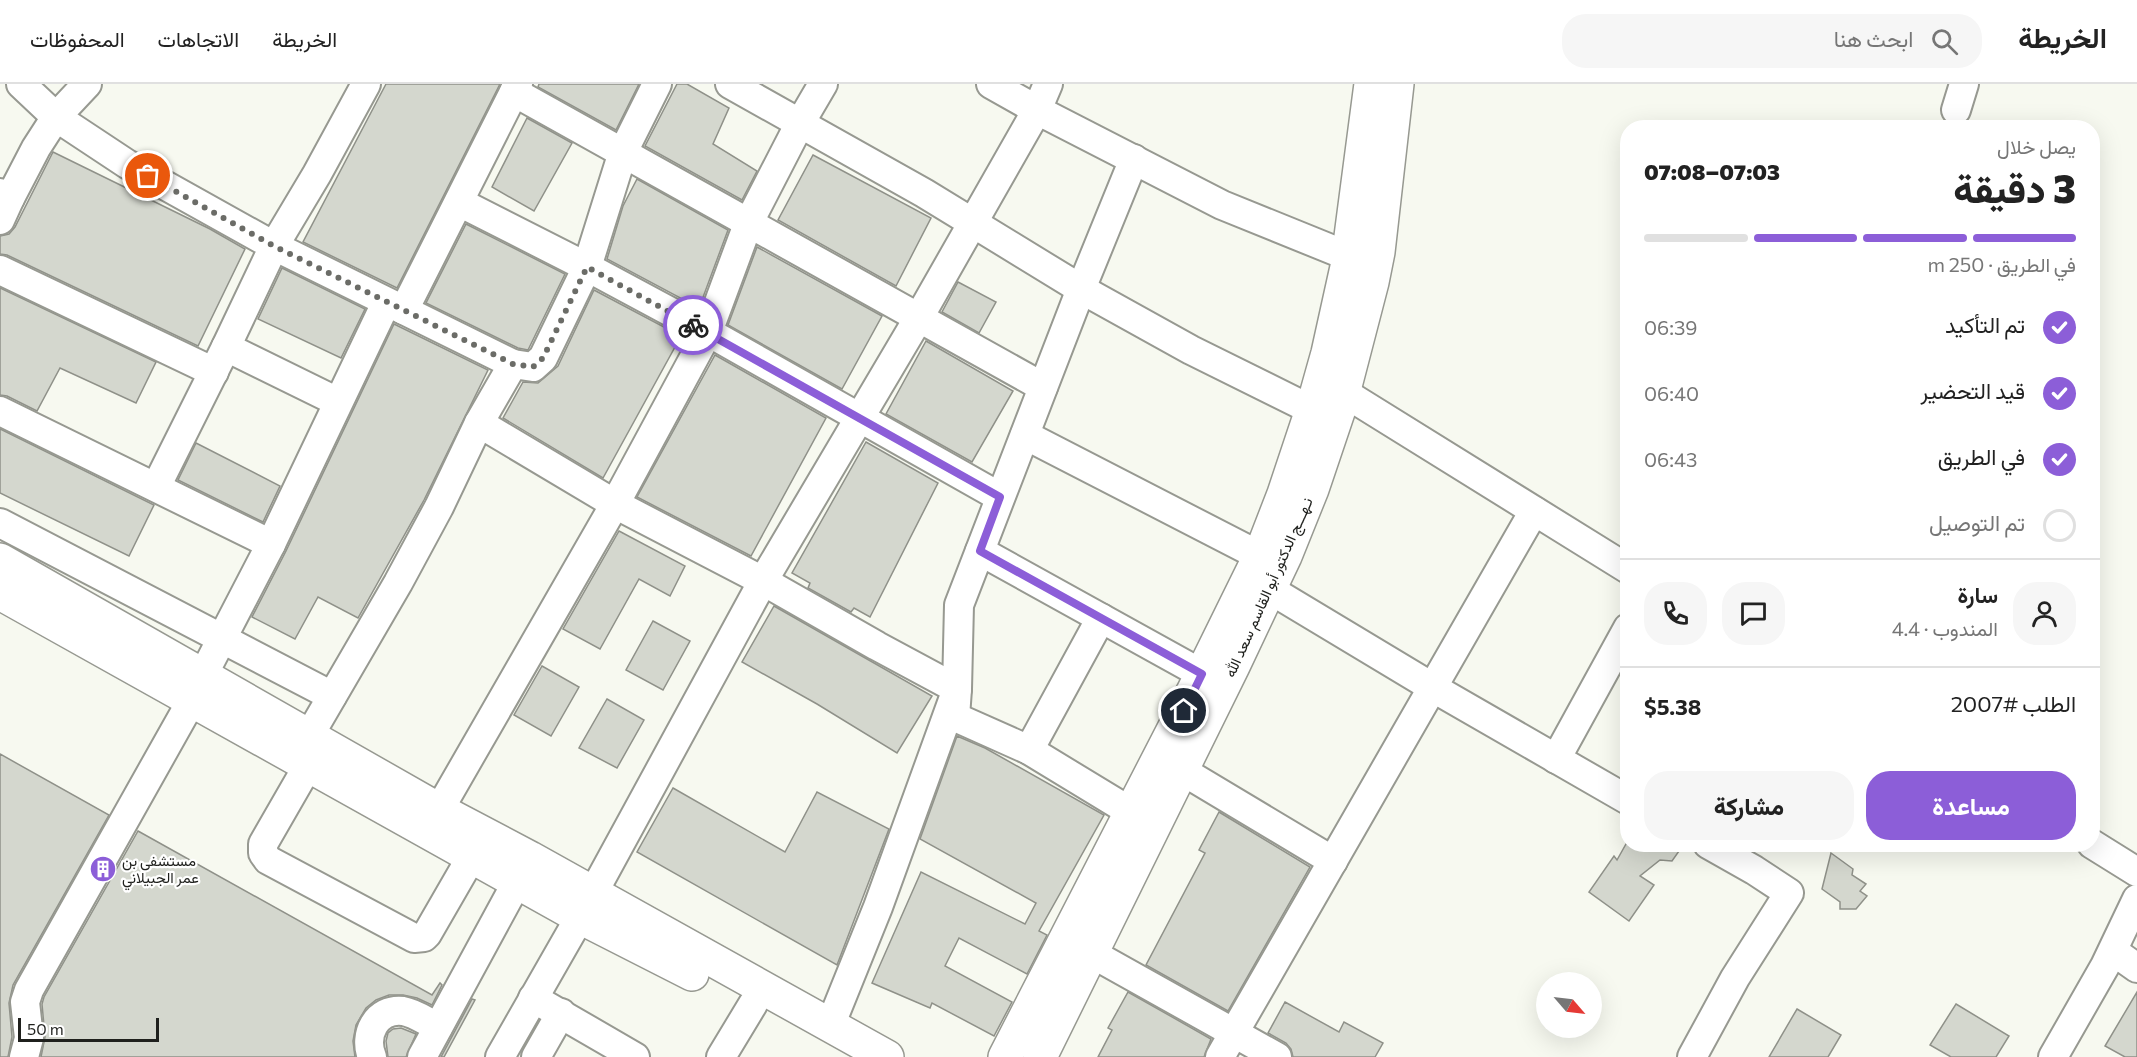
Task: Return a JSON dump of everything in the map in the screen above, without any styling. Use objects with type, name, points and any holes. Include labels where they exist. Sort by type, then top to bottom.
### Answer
[{"type":"main road","name":"نـهـــج الدكتور أبو القاسم سعد الله","points":[[1013,1053],[1260,556],[1284,494],[1328,353],[1348,256],[1371,84]]},
{"type":"main road","name":"نـهـــج الدكتور أبو القاسم سعد الله","points":[[1013,1053],[1091,953],[1269,589],[1312,489],[1343,392],[1372,282],[1378,252],[1397,84]]},
{"type":"main road","points":[[0,560],[197,688]]},
{"type":"main road","points":[[0,593],[197,688],[309,750],[472,856],[524,870]]},
{"type":"main road","points":[[309,750],[439,810],[524,870],[844,1057]]},
{"type":"main road","points":[[586,906],[830,1026],[887,1057]]},
{"type":"street","points":[[21,84],[56,117],[127,165],[274,246],[513,364],[533,367],[543,358],[587,267],[623,152],[657,84]]},
{"type":"street","points":[[3,204],[56,117],[87,84]]},
{"type":"street","points":[[156,487],[274,246],[317,174],[366,84]]},
{"type":"street","points":[[730,84],[924,193],[971,224],[1081,289],[1191,350],[1312,410]]},
{"type":"street","points":[[439,810],[615,504],[708,332],[748,224],[799,124],[823,84]]},
{"type":"street","points":[[991,84],[1222,205],[1348,256]]},
{"type":"street","points":[[500,1057],[586,906],[763,581],[918,319],[1037,110],[1048,84]]},
{"type":"street","points":[[24,1057],[29,1038],[25,1002],[29,990],[224,639],[338,402],[459,202],[516,88],[748,224],[1043,387]]},
{"type":"street","points":[[1131,812],[1029,750],[956,717],[959,605],[1081,289],[1134,159]]},
{"type":"street","points":[[459,202],[708,332],[1000,497]]},
{"type":"street","points":[[0,270],[220,359],[338,402]]},
{"type":"street","points":[[472,856],[427,934],[418,939],[268,860],[263,853],[263,844],[309,750],[332,696],[440,507],[479,423],[513,364]]},
{"type":"street","points":[[1343,392],[1620,564]]},
{"type":"street","points":[[0,411],[271,544]]},
{"type":"street","points":[[479,423],[615,504],[763,581],[876,646],[957,689]]},
{"type":"street","points":[[1025,435],[1260,556]]},
{"type":"street","points":[[1227,1045],[1534,511]]},
{"type":"street","points":[[0,523],[332,696]]},
{"type":"street","points":[[980,551],[1202,674]]},
{"type":"street","points":[[1269,589],[1432,687],[1620,795]]},
{"type":"street","points":[[1029,750],[1101,618]]},
{"type":"street","points":[[1556,759],[1620,643]]},
{"type":"street","points":[[830,1026],[878,907],[957,689]]},
{"type":"street","points":[[1181,770],[1333,861]]},
{"type":"street","points":[[2100,849],[2137,872]]},
{"type":"street","points":[[1692,1057],[1735,978],[1789,893],[1722,852]]},
{"type":"street","points":[[422,1057],[524,870]]},
{"type":"street","points":[[2053,1057],[2113,951],[2137,899]]},
{"type":"street","points":[[2113,951],[2137,968]]},
{"type":"street","points":[[1091,953],[1227,1045],[1277,1057]]},
{"type":"street","points":[[533,998],[635,1057]]},
{"type":"street","points":[[721,1057],[753,1004]]},
{"type":"street","points":[[372,1057],[368,1045],[369,1034],[381,1016],[402,1011],[438,1027]]},
{"type":"street","points":[[536,1057],[561,1013]]},
{"type":"building","points":[[386,84],[500,84],[397,288],[303,242]]},
{"type":"building","points":[[539,84],[639,84],[616,130],[538,87]]},
{"type":"building","points":[[677,84],[687,84],[729,108],[713,144],[757,171],[742,200],[645,146]]},
{"type":"building","points":[[527,118],[572,143],[534,211],[492,187]]},
{"type":"building","points":[[53,152],[210,229],[245,249],[198,346],[7,255],[0,254],[0,236],[9,234],[15,227]]},
{"type":"building","points":[[813,155],[931,218],[896,286],[778,220]]},
{"type":"building","points":[[637,179],[728,230],[699,308],[607,259],[623,206]]},
{"type":"building","points":[[466,224],[565,274],[528,350],[518,348],[426,303]]},
{"type":"building","points":[[757,247],[882,316],[842,389],[728,325]]},
{"type":"building","points":[[282,268],[365,309],[341,358],[258,319]]},
{"type":"building","points":[[958,282],[996,302],[979,333],[942,312]]},
{"type":"building","points":[[0,288],[156,362],[136,403],[60,368],[37,411],[7,396],[0,395]]},
{"type":"building","points":[[594,290],[681,336],[603,478],[503,418],[523,382],[538,383],[558,366]]},
{"type":"building","points":[[394,324],[488,370],[424,500],[358,618],[318,597],[295,639],[252,617],[286,551]]},
{"type":"building","points":[[926,341],[1013,391],[972,462],[886,414]]},
{"type":"building","points":[[715,355],[826,418],[751,556],[637,497]]},
{"type":"building","points":[[0,429],[154,505],[129,556],[0,493]]},
{"type":"building","points":[[866,442],[938,483],[870,617],[854,608],[851,612],[808,588],[810,583],[792,573]]},
{"type":"building","points":[[196,443],[280,486],[263,522],[178,480]]},
{"type":"building","points":[[619,531],[685,566],[670,596],[639,579],[600,649],[563,629]]},
{"type":"building","points":[[774,606],[932,696],[897,753],[742,662]]},
{"type":"building","points":[[653,621],[690,641],[663,690],[626,670]]},
{"type":"building","points":[[542,666],[579,687],[551,736],[514,715]]},
{"type":"building","points":[[607,699],[644,720],[617,768],[579,748]]},
{"type":"building","points":[[957,736],[985,748],[1104,815],[1039,931],[1047,935],[1027,974],[959,938],[945,966],[1012,1002],[994,1036],[932,1003],[930,1008],[872,983],[921,872],[1025,924],[1036,903],[920,839]]},
{"type":"building","points":[[0,754],[109,815],[13,985],[9,1003],[12,1037],[8,1057],[0,1057]]},
{"type":"building","points":[[673,788],[785,852],[817,792],[889,829],[837,965],[637,852]]},
{"type":"building","points":[[1219,812],[1310,867],[1228,1011],[1146,965],[1205,853],[1199,850]]},
{"type":"building","name":"مستشفى بن عمر الجبيلاني","points":[[138,831],[432,995],[440,983],[442,985],[432,1005],[403,995],[389,995],[376,1000],[366,1008],[356,1025],[353,1041],[355,1057],[41,1057],[45,1037],[42,1004],[44,997]]},
{"type":"building","points":[[1622,852],[1678,852],[1672,861],[1660,860],[1640,876],[1654,885],[1629,921],[1589,892],[1614,856],[1617,860]]},
{"type":"building","points":[[1831,853],[1853,869],[1852,875],[1866,884],[1860,891],[1867,896],[1856,909],[1840,909],[1840,902],[1822,889]]},
{"type":"building","points":[[1128,992],[1211,1039],[1204,1057],[1098,1057],[1112,1030],[1108,1028]]},
{"type":"building","points":[[2137,992],[2137,1057],[2125,1057],[2105,1046]]},
{"type":"building","points":[[472,999],[475,1000],[444,1057],[441,1057]]},
{"type":"building","points":[[1285,1002],[1339,1032],[1344,1022],[1383,1043],[1375,1057],[1293,1057],[1286,1043],[1268,1033]]},
{"type":"building","points":[[1956,1004],[2009,1036],[1996,1057],[1951,1057],[1930,1045]]},
{"type":"building","points":[[1797,1009],[1841,1035],[1828,1057],[1769,1057]]},
{"type":"building","points":[[401,1028],[416,1034],[406,1057],[388,1057],[386,1041],[388,1033],[393,1029]]},
{"type":"way so far","points":[[148,176],[274,246],[513,364],[533,367],[543,358],[587,267],[693,325]]},
{"type":"place","name":"مستشفى بن عمر الجبيلاني","points":[[103,869]]},
{"type":"route","points":[[693,325],[1000,497],[980,551],[1202,674],[1184,711]]}]
